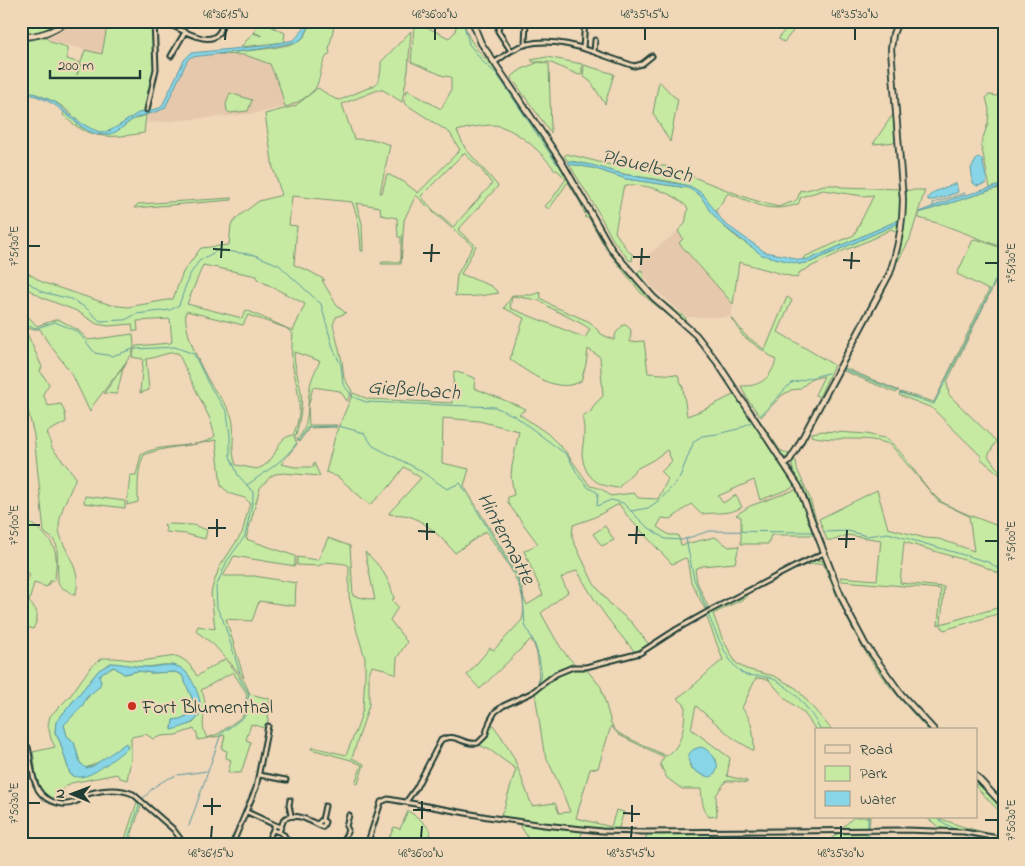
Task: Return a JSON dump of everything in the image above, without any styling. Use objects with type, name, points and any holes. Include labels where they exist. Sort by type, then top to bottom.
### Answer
[{"type":"main road","points":[[21,37],[41,36],[55,30],[62,23],[68,21]]},
{"type":"main road","points":[[472,21],[476,35],[562,163],[601,232],[623,264],[653,297],[696,335],[712,354],[799,486],[848,612],[865,644],[902,695],[932,728]]},
{"type":"main road","points":[[784,464],[790,461],[843,363],[890,272],[896,253],[903,221],[903,200],[891,49],[893,34],[898,21]]},
{"type":"main road","points":[[978,778],[1004,806]]},
{"type":"street","points":[[147,110],[156,69],[154,23],[168,24],[198,38],[214,38],[219,33],[223,21]]},
{"type":"street","points":[[525,45],[526,21]]},
{"type":"street","points":[[583,48],[584,21]]},
{"type":"street","points":[[626,21],[666,25],[666,21]]},
{"type":"street","points":[[499,25],[498,31],[511,51]]},
{"type":"street","points":[[171,56],[185,32]]},
{"type":"street","points":[[594,52],[595,40]]},
{"type":"street","points":[[494,62],[525,45],[551,42],[566,43],[634,66],[642,64],[652,56]]},
{"type":"street","points":[[406,802],[416,788],[441,740],[452,737],[478,743],[484,736],[495,712],[503,706],[531,693],[564,670],[573,667],[586,667],[640,653],[702,615],[824,553]]},
{"type":"street","points":[[232,845],[247,812],[259,775],[268,726]]},
{"type":"street","points":[[28,747],[36,786],[48,799],[62,805],[70,804],[89,793],[115,789],[125,790],[133,794],[173,829],[185,845]]},
{"type":"street","points":[[259,775],[286,780]]},
{"type":"street","points":[[367,845],[381,802],[388,799],[488,817],[602,831],[905,830],[953,831],[1004,839]]},
{"type":"street","points":[[290,800],[291,815]]},
{"type":"street","points":[[279,832],[284,819],[291,815],[300,816],[323,827],[325,822],[322,820],[325,806]]},
{"type":"street","points":[[247,812],[281,827]]},
{"type":"street","points":[[342,845],[348,830],[346,826],[349,815]]},
{"type":"street","points":[[266,845],[275,824]]},
{"type":"street","points":[[273,830],[284,835],[290,845]]},
{"type":"street","points":[[21,841],[33,845]]},
{"type":"shaded area","points":[[58,21],[108,21],[102,54],[52,41],[48,38],[49,31],[59,25]]},
{"type":"shaded area","points":[[218,54],[245,55],[270,64],[280,88],[285,107],[252,114],[150,123],[147,121],[148,114],[163,110],[188,59],[195,56]]},
{"type":"shaded area","points":[[678,231],[683,239],[679,243],[733,304],[731,317],[687,317],[653,288],[645,277],[639,262]]},
{"type":"green space","points":[[21,21],[58,21],[46,30],[21,33]]},
{"type":"green space","points":[[108,21],[152,21],[154,71],[146,111],[135,115],[116,128],[105,132],[98,132],[85,126],[57,103],[21,88],[21,38],[44,36],[51,42],[67,47],[67,59],[80,63],[77,75],[85,50],[102,54]]},
{"type":"green space","points":[[260,21],[285,33],[284,39],[286,42],[241,47],[253,33],[262,36],[254,32]]},
{"type":"green space","points":[[311,21],[335,21],[329,49],[330,53],[323,64],[315,89],[303,99],[289,106],[285,107],[280,88],[270,64],[245,55],[218,54],[273,48],[294,43],[304,37]]},
{"type":"green space","points":[[457,21],[464,21],[473,44],[500,75],[557,159],[587,210],[585,214],[568,182],[549,209],[545,206],[566,179],[555,170],[538,150],[508,129],[491,125],[457,131],[465,148],[498,186],[458,230],[476,246],[461,274],[491,286],[499,293],[461,297],[455,296],[457,275],[473,246],[416,195],[404,220],[401,264],[381,264],[382,262],[401,262],[401,237],[398,237],[397,218],[381,215],[380,207],[356,203],[362,223],[363,251],[361,251],[358,220],[352,202],[292,196],[289,225],[297,226],[294,265],[325,280],[322,280],[337,306],[346,313],[336,317],[333,325],[344,378],[352,391],[347,401],[340,391],[313,387],[308,407],[309,425],[337,425],[336,428],[309,428],[299,442],[297,439],[305,427],[310,387],[320,361],[294,352],[301,398],[301,409],[296,436],[294,436],[297,444],[281,464],[295,467],[314,467],[314,463],[320,476],[275,474],[260,488],[246,539],[295,556],[295,566],[234,556],[223,576],[254,576],[296,583],[295,606],[259,601],[252,621],[226,619],[244,678],[213,644],[196,631],[198,626],[215,629],[211,593],[213,585],[219,568],[242,533],[250,503],[245,498],[231,494],[221,486],[216,440],[144,455],[139,472],[138,502],[127,505],[130,475],[136,475],[141,455],[158,449],[200,443],[215,436],[210,419],[178,353],[146,359],[149,390],[140,393],[143,359],[132,357],[136,346],[172,342],[170,319],[137,321],[138,331],[133,331],[132,324],[108,326],[97,324],[77,311],[43,298],[21,285],[21,269],[44,283],[111,305],[128,307],[173,299],[183,272],[201,248],[229,245],[231,225],[239,216],[259,201],[282,195],[273,168],[265,114],[295,106],[318,88],[335,99],[340,100],[375,85],[380,77],[381,62],[411,31],[408,70],[402,102],[383,90],[378,90],[342,104],[354,139],[376,140],[390,145],[380,193],[382,193],[387,174],[404,182],[418,193],[460,150],[450,133],[404,103],[407,90],[441,109],[451,91],[451,77],[444,76],[411,62],[414,28],[418,23],[449,38],[455,32]],"holes":[[[464,153],[481,169],[492,184],[453,227],[433,210],[421,196]],[[203,265],[257,276],[257,279],[305,304],[293,331],[246,310],[242,318],[187,304]],[[186,311],[243,325],[248,315],[286,328],[293,334],[292,362],[299,399],[297,426],[293,435],[288,436],[282,441],[271,459],[257,469],[236,465],[233,451],[233,421],[231,415],[210,383],[193,348]]]},
{"type":"green space","points":[[792,21],[801,21],[784,42],[779,39],[780,36]]},
{"type":"green space","points":[[547,57],[582,64],[582,74],[579,75],[549,62],[533,62],[531,60]]},
{"type":"green space","points":[[539,62],[549,64],[551,133],[511,77],[522,69]]},
{"type":"green space","points":[[584,65],[614,74],[605,104],[591,82],[583,76]]},
{"type":"green space","points":[[659,81],[678,99],[670,142],[653,113]]},
{"type":"green space","points":[[230,93],[252,100],[248,111],[230,113],[227,111],[226,104]]},
{"type":"green space","points":[[989,95],[1004,97],[1004,184],[990,188],[981,144],[988,123],[989,110],[986,97]]},
{"type":"green space","points":[[64,112],[81,127],[99,135],[123,127],[132,120],[146,115],[144,133],[101,136],[82,129],[63,115]]},
{"type":"green space","points":[[895,114],[897,142],[873,144],[891,117]]},
{"type":"green space","points":[[567,154],[615,166],[629,158],[634,163],[642,166],[665,166],[750,199],[778,207],[795,201],[800,190],[803,191],[824,185],[900,189],[899,220],[810,259],[803,260],[804,257],[854,235],[874,195],[863,196],[823,190],[801,197],[798,204],[788,207],[770,208],[728,193],[715,212],[708,200],[692,188],[674,182],[624,174],[568,161],[564,156]]},
{"type":"green space","points":[[569,164],[593,168],[626,179],[688,188],[700,195],[722,225],[739,239],[756,249],[799,264],[811,262],[899,223],[898,232],[891,229],[800,272],[797,278],[739,262],[733,304],[679,243],[683,239],[678,231],[685,224],[688,208],[682,202],[659,190],[626,185],[623,189],[615,232],[633,255],[632,261],[629,260],[613,240]]},
{"type":"green space","points":[[1004,188],[1004,248],[941,224],[919,218],[919,213],[995,189]]},
{"type":"green space","points":[[906,190],[925,190],[910,239],[898,261],[896,261],[904,226]]},
{"type":"green space","points":[[232,198],[232,200],[134,208],[138,204]]},
{"type":"green space","points":[[587,214],[591,217],[621,266],[646,292],[682,324],[681,326],[641,293],[606,249],[589,218],[584,217]]},
{"type":"green space","points":[[976,239],[1004,249],[1004,264],[947,382],[949,395],[996,441],[988,456],[1004,475],[1004,478],[980,458],[982,457],[932,408],[899,395],[900,392],[934,402],[989,290],[957,274],[973,240]]},
{"type":"green space","points":[[642,270],[643,277],[652,291],[686,318],[685,321],[651,293],[638,273]]},
{"type":"green space","points":[[540,292],[541,298],[553,306],[590,322],[601,334],[614,340],[616,333],[623,325],[626,325],[631,330],[630,342],[644,341],[648,373],[678,375],[683,388],[687,416],[735,394],[794,485],[792,488],[760,500],[754,480],[718,496],[723,503],[736,495],[742,507],[737,510],[701,514],[691,504],[671,519],[662,518],[657,527],[669,535],[678,535],[681,545],[715,537],[729,547],[739,546],[735,563],[702,566],[695,569],[697,582],[708,607],[705,609],[691,582],[687,559],[685,558],[672,564],[629,518],[619,504],[593,518],[573,525],[572,538],[594,584],[611,605],[632,623],[650,646],[635,652],[603,612],[577,570],[561,578],[568,592],[541,613],[561,647],[576,665],[557,673],[555,670],[555,674],[538,687],[539,669],[531,639],[480,689],[467,675],[490,648],[494,650],[522,620],[524,609],[519,585],[486,531],[455,553],[422,522],[409,516],[389,514],[421,478],[404,467],[390,486],[370,505],[338,477],[326,472],[336,433],[353,393],[368,399],[452,403],[454,371],[475,378],[474,388],[526,409],[519,414],[548,434],[566,452],[590,486],[601,489],[610,496],[634,493],[638,498],[658,499],[668,479],[661,472],[672,461],[667,450],[636,469],[618,488],[597,482],[588,474],[585,468],[582,454],[583,415],[590,413],[603,396],[600,357],[588,349],[581,381],[572,385],[553,384],[534,376],[510,359],[524,318],[504,308],[512,297],[510,308],[585,338],[590,329],[538,300],[512,296],[532,295]],"holes":[[[443,418],[479,421],[519,431],[511,476],[514,495],[508,497],[508,503],[538,544],[524,551],[543,595],[527,605],[522,587],[513,567],[464,486],[469,469],[442,463]]]},
{"type":"green space","points":[[787,297],[792,300],[778,332],[834,365],[819,397],[815,395],[824,376],[812,379],[799,389],[791,390],[781,396],[761,417],[748,400],[741,386],[754,385],[764,380],[771,372],[776,360],[743,336],[731,318],[745,335],[765,350]]},
{"type":"green space","points":[[21,309],[37,326],[58,319],[78,330],[88,340],[133,334],[134,346],[132,354],[93,405],[90,412],[72,374],[40,329],[25,329],[42,367],[40,371],[49,384],[43,394],[48,406],[61,404],[65,413],[66,422],[47,432],[52,448],[75,476],[62,509],[59,528],[60,536],[75,568],[77,586],[75,595],[61,587],[58,582],[57,546],[53,539],[44,532],[34,435],[21,382]]},
{"type":"green space","points":[[127,362],[123,368],[117,394],[104,393]]},
{"type":"green space","points":[[845,368],[899,390],[896,393],[844,371]]},
{"type":"green space","points":[[739,390],[780,450],[790,455],[788,458],[782,457]]},
{"type":"green space","points":[[823,431],[884,437],[898,449],[938,499],[969,515],[1003,528],[1004,526],[1004,574],[981,565],[904,542],[900,583],[944,587],[941,624],[1004,606],[1004,612],[944,630],[940,624],[938,625],[941,589],[842,581],[840,577],[877,580],[881,540],[847,535],[835,540],[827,540],[819,519],[877,490],[888,528],[925,538],[939,539],[974,551],[969,516],[938,501],[891,445],[872,440],[831,439],[811,436],[812,433]]},
{"type":"green space","points":[[794,459],[809,496],[818,526],[805,494],[794,474],[792,465]]},
{"type":"green space","points":[[798,489],[813,535],[771,535],[768,544],[741,544],[741,517],[736,515],[750,506]]},
{"type":"green space","points":[[85,496],[125,501],[125,508],[84,503]]},
{"type":"green space","points":[[21,516],[48,539],[55,550],[56,557],[55,581],[50,581],[47,587],[34,583],[29,602],[35,608],[37,614],[33,629],[25,626],[21,627],[21,602],[30,574],[21,568]]},
{"type":"green space","points":[[163,525],[193,525],[207,530],[205,539],[186,534],[166,532],[166,528]]},
{"type":"green space","points":[[605,526],[614,540],[602,546],[593,534]]},
{"type":"green space","points":[[328,538],[350,546],[353,596],[375,600],[365,552],[380,567],[390,585],[394,599],[392,600],[398,607],[390,620],[407,642],[397,658],[396,675],[385,669],[372,666],[369,673],[369,705],[352,758],[364,764],[358,784],[355,783],[362,765],[311,749],[312,747],[346,755],[363,708],[365,658],[349,596],[349,566],[327,562],[318,566],[297,565],[297,557],[318,560]]},
{"type":"green space","points":[[819,560],[824,561],[827,565],[869,654],[894,688],[929,728],[926,728],[904,703],[872,662],[848,620],[823,563],[805,565],[781,575],[809,562]]},
{"type":"green space","points":[[747,593],[747,597],[713,614],[722,638],[736,663],[746,669],[774,676],[796,688],[830,728],[815,729],[804,713],[786,699],[768,679],[756,678],[742,708],[751,723],[754,751],[733,738],[696,706],[691,729],[730,758],[727,776],[747,781],[747,783],[726,781],[716,795],[717,816],[709,817],[707,814],[703,804],[701,789],[682,789],[667,778],[660,764],[664,757],[619,735],[611,726],[598,768],[590,769],[576,818],[611,827],[616,810],[624,812],[618,830],[580,828],[499,818],[516,769],[490,750],[477,744],[485,737],[490,721],[514,758],[532,806],[555,803],[559,813],[570,812],[544,752],[535,693],[537,690],[567,670],[586,669],[601,687],[614,729],[620,734],[666,756],[676,747],[682,734],[685,705],[677,698],[723,660],[706,615]],"holes":[[[716,759],[717,768],[707,776],[691,768],[689,765]]]},
{"type":"green space","points":[[176,656],[183,659],[197,676],[225,659],[244,681],[250,694],[270,699],[267,729],[251,724],[246,740],[251,742],[241,773],[228,773],[231,760],[226,758],[227,751],[222,749],[225,735],[198,740],[194,729],[176,735],[161,736],[153,739],[146,734],[131,737],[131,759],[127,780],[120,778],[117,774],[71,783],[62,789],[67,797],[59,802],[51,798],[40,787],[36,775],[33,752],[55,747],[48,725],[50,716],[70,696],[90,668],[103,658],[141,661]],"holes":[[[111,663],[142,667],[169,665],[184,670],[195,690],[200,715],[193,723],[172,729],[173,720],[195,712],[196,707],[182,675],[176,672],[151,673],[138,671],[124,674],[114,667],[103,672],[99,676],[101,682],[64,725],[67,736],[74,742],[80,763],[86,768],[128,748],[74,777],[70,774],[60,742],[55,733],[56,722],[99,670]],[[233,672],[247,694],[243,716],[218,734],[207,738],[203,726],[205,703],[201,690]]]},
{"type":"green space","points":[[978,784],[1004,809],[1004,816],[978,789]]},
{"type":"green space","points":[[138,799],[142,803],[128,845],[123,845]]},
{"type":"green space","points":[[408,811],[420,819],[431,831],[425,845],[386,845],[394,827],[400,829]]},
{"type":"green space","points":[[853,818],[870,818],[869,828],[842,828]]},
{"type":"green space","points":[[927,818],[939,818],[1004,838],[977,832],[940,828]]},
{"type":"green space","points":[[519,824],[583,830],[578,845],[533,845]]},
{"type":"green space","points":[[739,831],[740,835],[751,836],[761,845],[735,837],[724,838],[720,845],[642,845],[648,833],[707,832],[717,839],[722,839],[715,834],[716,832]]},
{"type":"green space","points":[[840,831],[869,831],[869,845],[824,845]]},
{"type":"water","points":[[308,21],[311,21],[306,33],[297,42],[260,49],[191,57],[188,59],[165,108],[136,118],[110,134],[102,135],[86,130],[49,102],[21,91],[21,88],[55,102],[76,120],[92,129],[100,132],[109,131],[138,113],[160,108],[184,60],[191,53],[262,46],[294,40],[304,29]]},
{"type":"water","points":[[978,157],[982,159],[987,181],[985,184],[977,186],[973,183],[971,168]]},
{"type":"water","points":[[568,161],[592,165],[622,174],[690,186],[703,194],[724,223],[765,252],[799,260],[810,259],[899,220],[899,223],[811,262],[799,264],[762,255],[722,225],[700,195],[688,188],[626,179],[593,168],[569,164]]},
{"type":"water","points":[[956,183],[958,192],[934,200],[928,200],[928,197],[934,192]]},
{"type":"water","points":[[1004,184],[1004,186],[919,213],[952,199]]},
{"type":"water","points":[[111,663],[141,667],[171,665],[179,667],[188,675],[196,689],[201,711],[194,722],[172,730],[173,720],[195,712],[196,707],[182,675],[175,672],[151,673],[138,671],[124,674],[114,667],[103,672],[99,676],[101,682],[99,687],[86,698],[83,705],[64,725],[67,736],[74,742],[80,763],[86,768],[93,766],[126,743],[128,748],[100,769],[77,777],[70,774],[55,732],[56,722],[99,670]]},
{"type":"water","points":[[701,747],[710,752],[716,760],[717,769],[711,777],[697,772],[689,763],[690,753],[694,749]]},
{"type":"waterway","name":"Plauelbach","points":[[463,21],[469,44],[483,62],[497,74],[557,164],[560,164]]},
{"type":"waterway","points":[[1004,188],[1000,192],[1004,218]]},
{"type":"waterway","points":[[933,207],[933,203],[965,193]]},
{"type":"waterway","name":"Gießelbach","points":[[21,277],[42,292],[71,299],[86,308],[100,321],[125,320],[136,314],[170,310],[179,305],[189,276],[199,261],[218,250],[255,255],[279,265],[321,304],[333,348],[341,365],[343,384],[353,397],[366,402],[495,407],[515,416],[567,455],[580,478],[589,488],[598,493],[597,506],[611,500],[623,503],[645,525],[665,539],[682,540],[709,531],[814,532]]},
{"type":"waterway","points":[[900,393],[934,404],[990,292],[1004,259]]},
{"type":"waterway","points":[[21,325],[37,328],[55,322],[78,332],[95,353],[112,356],[133,349]]},
{"type":"waterway","name":"Hintermatte","points":[[136,349],[175,347],[194,354],[209,385],[227,412],[230,456],[238,475],[253,492],[245,536],[227,561],[216,587],[217,608],[223,620],[240,673]]},
{"type":"waterway","points":[[843,369],[897,391]]},
{"type":"waterway","points":[[761,415],[791,383],[828,373]]},
{"type":"waterway","points":[[631,511],[648,508],[661,499],[679,479],[694,441],[702,436],[738,429],[751,422]]},
{"type":"waterway","name":"Hintermatte","points":[[298,441],[308,427],[336,426]]},
{"type":"waterway","name":"Hintermatte","points":[[339,426],[364,433],[373,446],[418,469],[447,489],[461,484],[517,577],[523,597],[525,625],[534,642],[539,658],[541,670],[539,684]]},
{"type":"waterway","name":"Hintermatte","points":[[247,485],[280,461],[296,444]]},
{"type":"waterway","name":"Gießelbach","points":[[824,532],[848,531],[867,536],[888,533],[988,562],[999,569],[1004,569]]},
{"type":"waterway","points":[[686,539],[694,579],[707,610]]},
{"type":"waterway","points":[[708,614],[727,656],[738,670],[746,675],[767,677],[784,685],[799,698],[820,728]]},
{"type":"waterway","points":[[189,826],[221,734],[245,716],[249,694],[239,677]]},
{"type":"waterway","points":[[178,775],[207,771]]},
{"type":"waterway","points":[[143,798],[157,785],[175,776]]},
{"type":"waterway","points":[[126,845],[140,803]]},
{"type":"waterway","points":[[868,818],[868,827]]},
{"type":"waterway","points":[[936,818],[956,830]]},
{"type":"waterway","points":[[867,832],[867,845]]},
{"type":"waterway","points":[[962,834],[974,841],[988,845]]},
{"type":"place","name":"Fort Blumenthal","points":[[132,706]]}]
